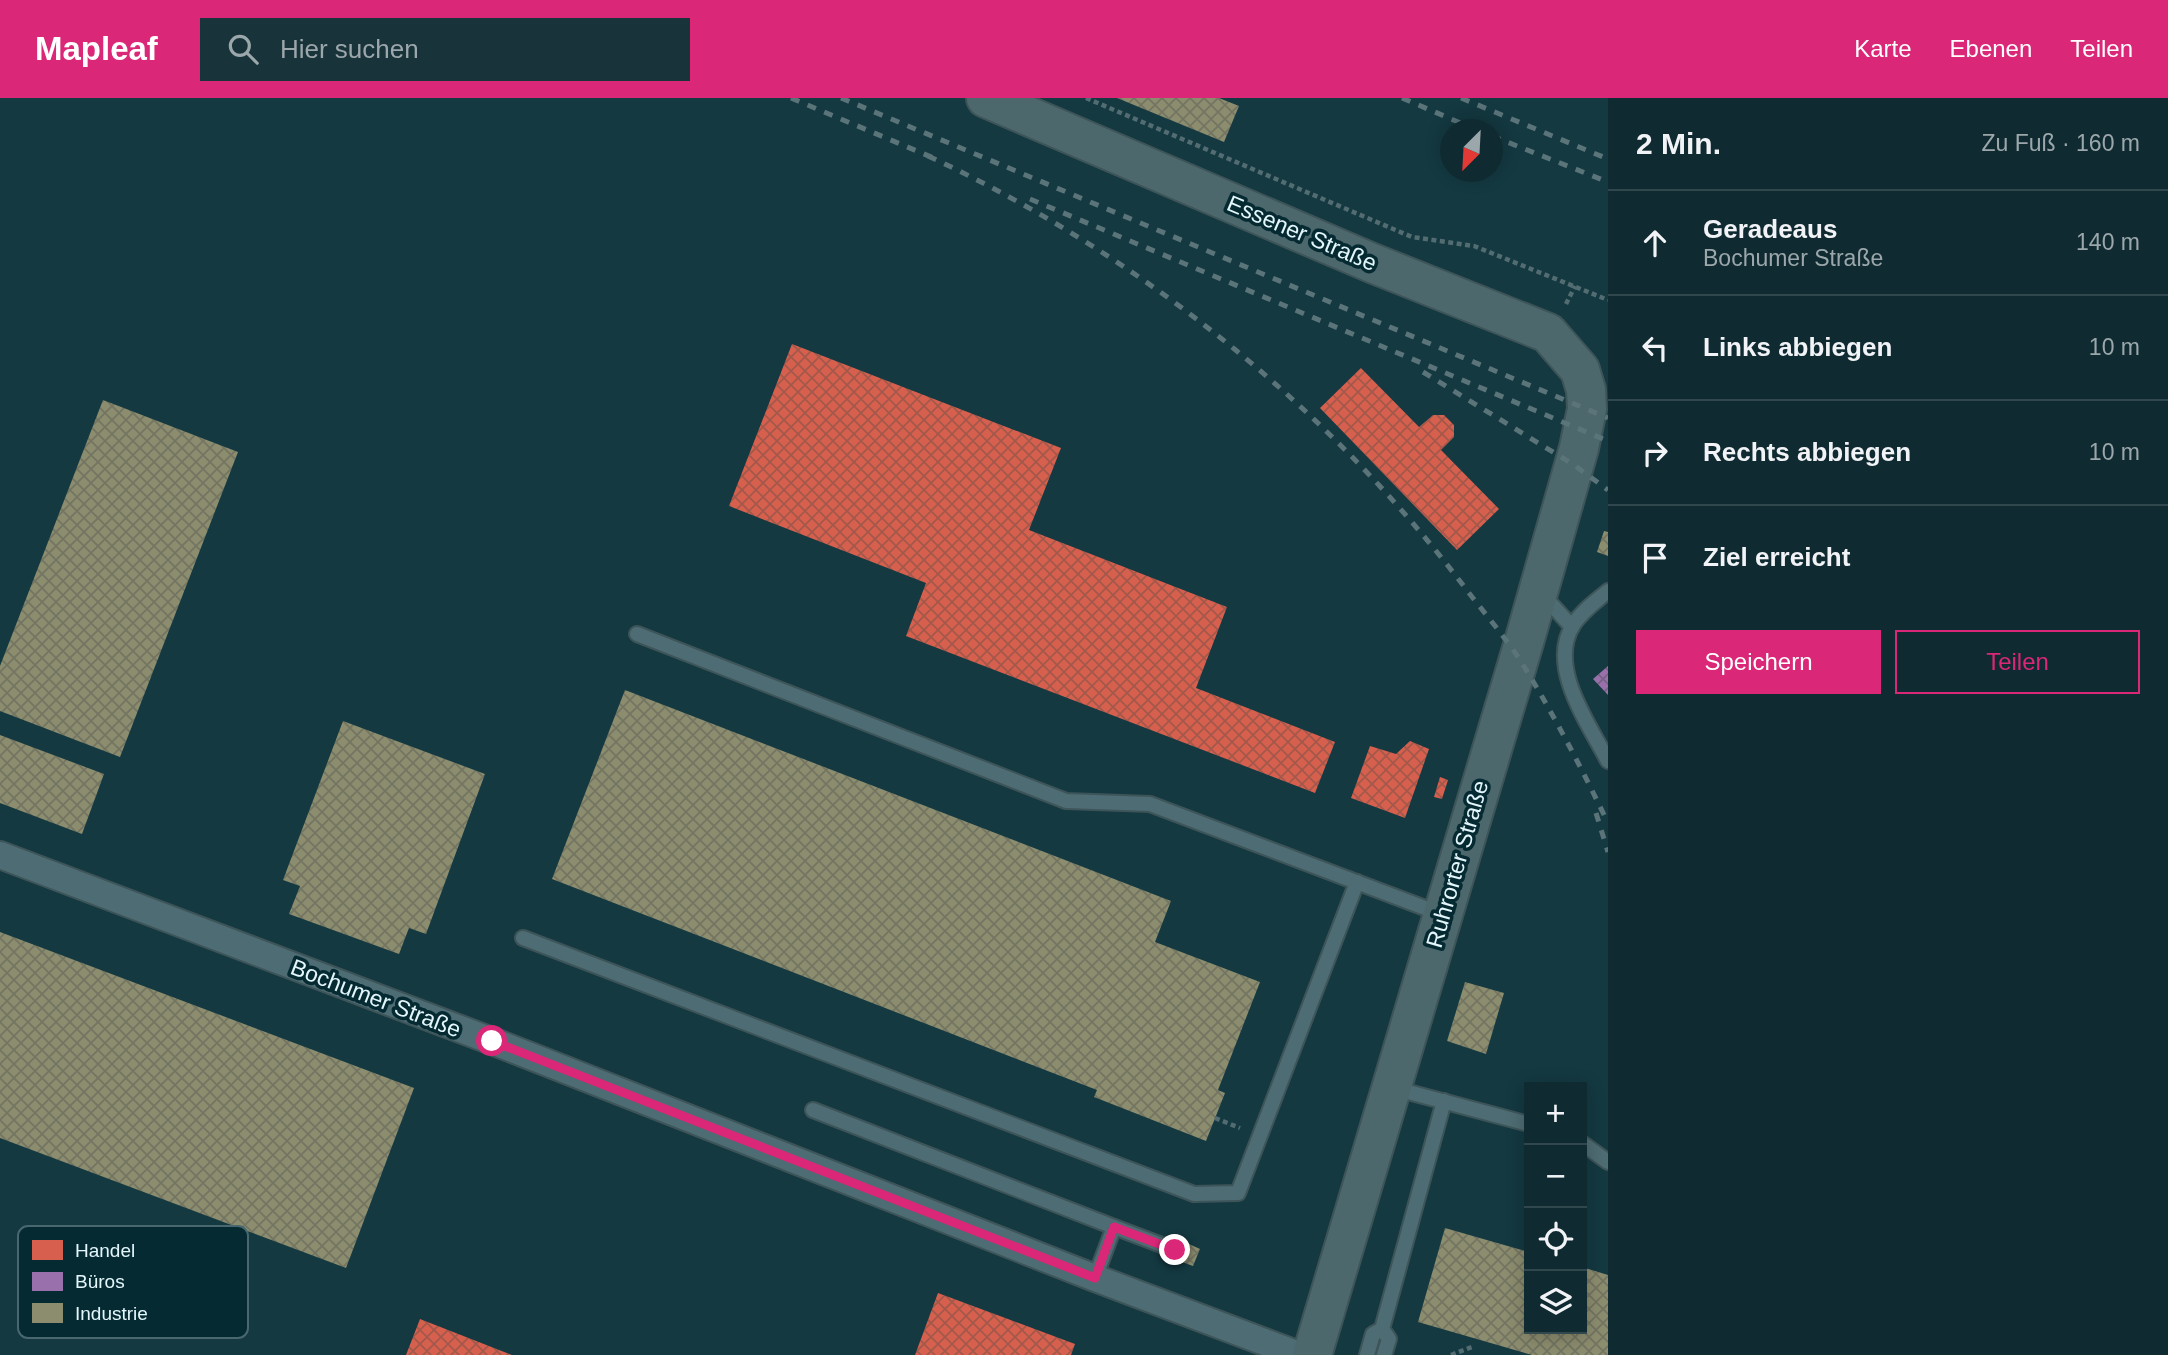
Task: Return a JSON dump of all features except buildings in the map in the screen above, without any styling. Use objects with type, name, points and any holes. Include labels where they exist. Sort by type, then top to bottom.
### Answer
[{"type":"street","name":"Essener Straße","points":[[986,98],[1372,263],[1548,333],[1594,372]]},
{"type":"street","name":"Ruhrorter Straße","points":[[1312,1355],[1584,431],[1586,390],[1594,372]]},
{"type":"street","name":"Bochumer Straße","points":[[0,855],[504,1046],[1095,1278],[1299,1355]]},
{"type":"lane","points":[[1538,591],[1572,627]]},
{"type":"lane","points":[[1608,592],[1585,610],[1572,627],[1565,647],[1567,680],[1608,761]]},
{"type":"lane","points":[[637,634],[1066,801],[1150,804],[1442,914]]},
{"type":"lane","points":[[523,938],[1194,1194],[1238,1194],[1357,882]]},
{"type":"lane","points":[[1391,1088],[1524,1123]]},
{"type":"lane","points":[[1367,1355],[1373,1334],[1382,1329],[1444,1101]]},
{"type":"lane","points":[[813,1110],[1175,1250]]},
{"type":"lane","points":[[1585,1145],[1608,1162]]},
{"type":"lane","points":[[1095,1278],[1114,1227]]},
{"type":"lane","points":[[1382,1329],[1389,1339],[1384,1355]]},
{"type":"path","points":[[1086,98],[1412,237],[1474,246],[1608,300]]},
{"type":"path","points":[[1451,1355],[1472,1347]]},
{"type":"railway","points":[[791,98],[936,159]]},
{"type":"railway","points":[[841,98],[1608,418]]},
{"type":"railway","points":[[1402,98],[1451,119]]},
{"type":"railway","points":[[1461,98],[1608,159]]},
{"type":"railway","points":[[1503,140],[1608,182]]},
{"type":"railway","points":[[928,156],[1006,195],[1082,239],[1155,288],[1225,342],[1292,399],[1355,460],[1414,525],[1514,651],[1555,720],[1608,823]]},
{"type":"railway","points":[[1030,199],[1608,441]]},
{"type":"railway","points":[[1423,372],[1574,465],[1608,490]]},
{"type":"railway","points":[[1596,813],[1608,852]]},
{"type":"route","points":[[492,1041],[1095,1278],[1114,1227],[1175,1250]]}]
